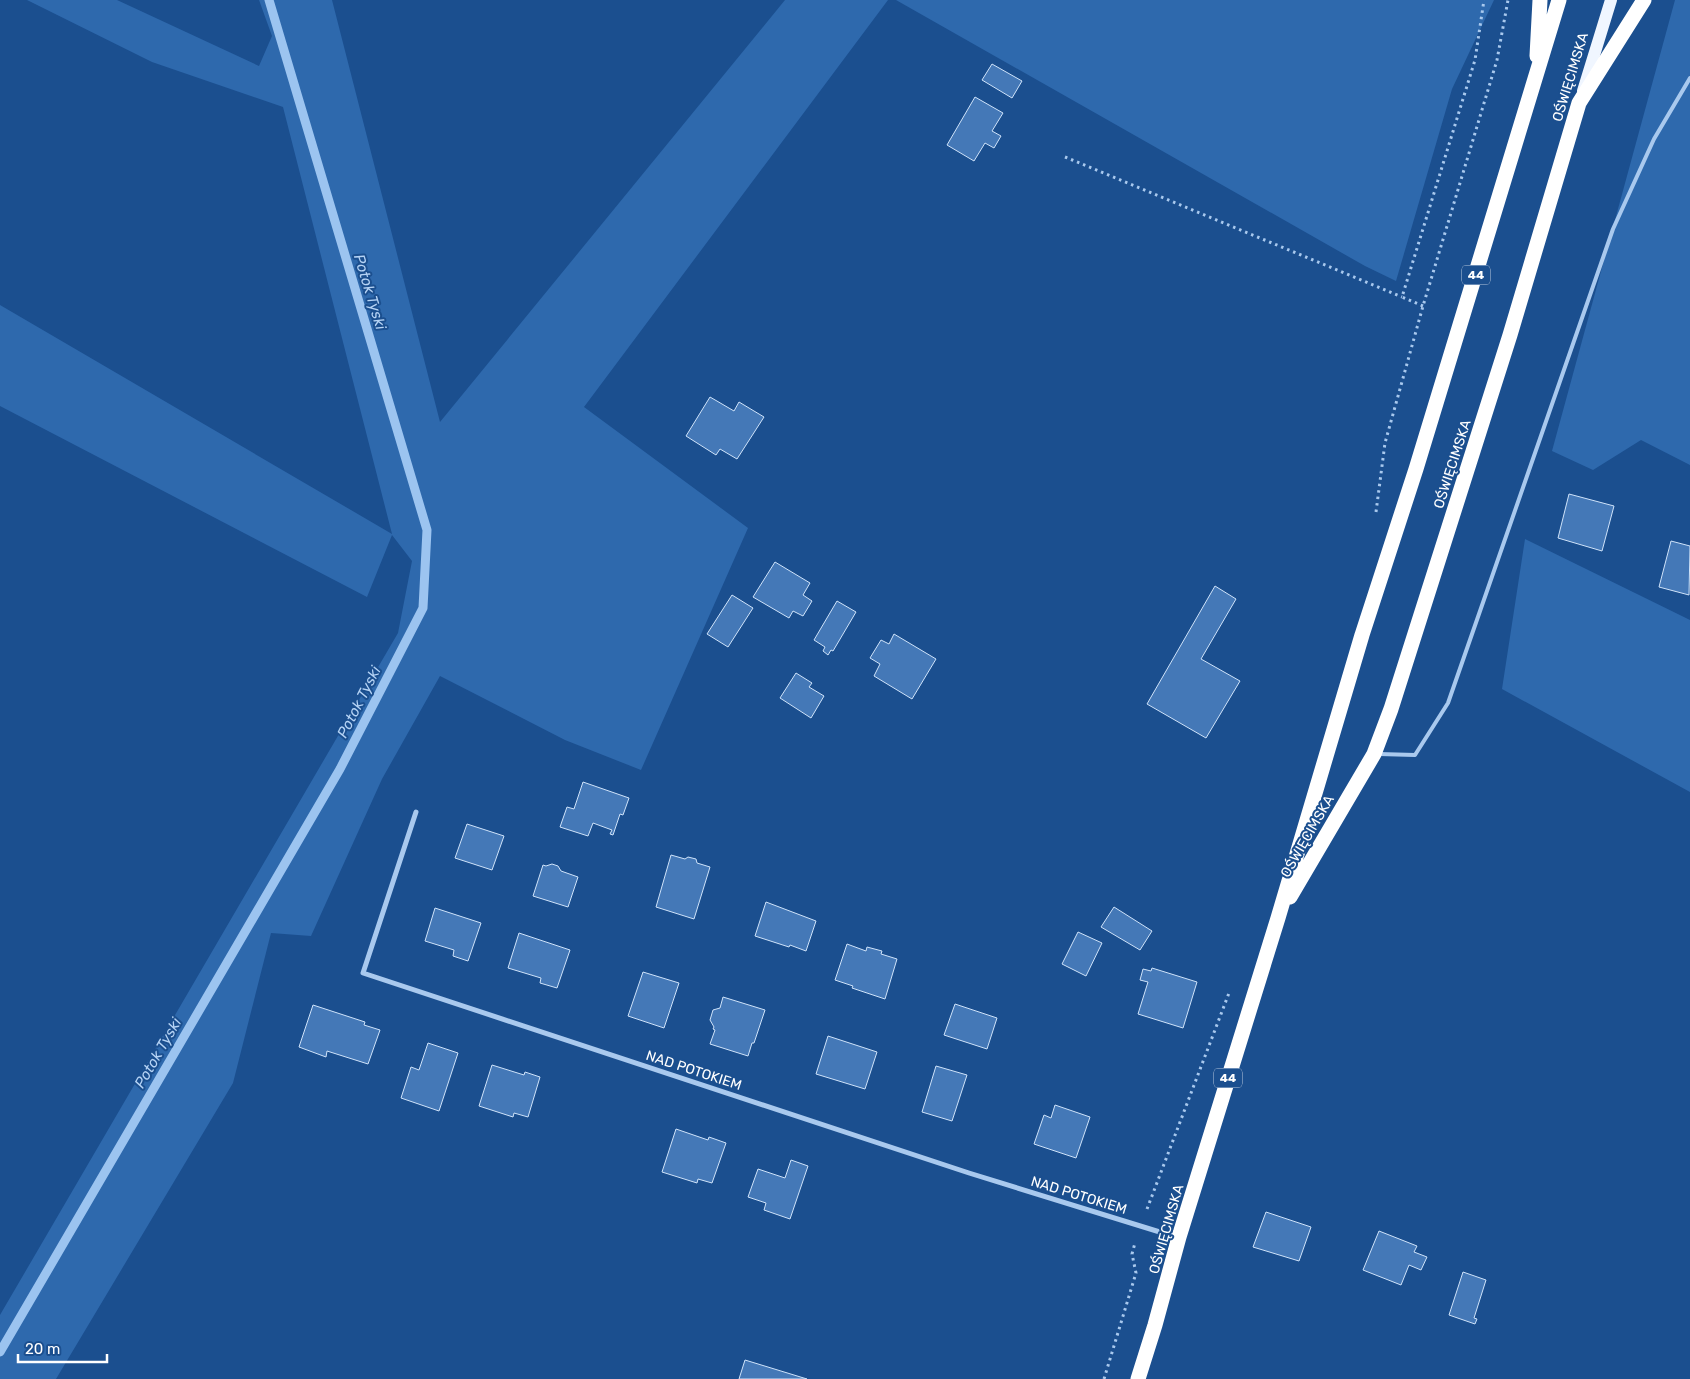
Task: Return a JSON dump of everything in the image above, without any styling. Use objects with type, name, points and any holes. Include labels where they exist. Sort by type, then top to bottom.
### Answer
[{"type":"highway","points":[[1535,82],[1540,0]]},
{"type":"highway","name":"OŚWIĘCIMSKA","points":[[1141,1378],[1179,1238],[1278,918],[1362,635],[1416,469],[1559,0]]},
{"type":"highway","points":[[1579,103],[1644,0]]},
{"type":"highway","name":"OŚWIĘCIMSKA","points":[[1278,918],[1374,754],[1391,709],[1510,335],[1579,103]]},
{"type":"main road","name":"OŚWIĘCIMSKA","points":[[1579,103],[1611,0]]},
{"type":"street","name":"NAD POTOKIEM","points":[[416,812],[363,973],[969,1173],[1179,1238]]},
{"type":"lane","points":[[1374,754],[1415,755],[1448,703],[1613,229],[1654,139],[1690,78]]},
{"type":"path","points":[[1402,297],[1476,60],[1484,0]]},
{"type":"path","points":[[1375,520],[1385,442],[1423,306],[1497,60],[1508,0]]},
{"type":"path","points":[[1065,158],[1423,306]]},
{"type":"path","points":[[1104,1379],[1136,1273],[1132,1254],[1140,1226],[1231,987]]},
{"type":"shaded area","points":[[27,0],[117,0],[259,66],[272,36],[259,0],[332,0],[440,422],[785,0],[888,0],[584,407],[748,528],[641,770],[565,740],[440,676],[382,779],[311,936],[271,933],[233,1083],[56,1379],[0,1379],[0,1315],[398,633],[412,561],[392,535],[367,597],[0,406],[0,305],[392,534],[283,107],[152,62]]},
{"type":"shaded area","points":[[896,0],[1494,0],[1452,89],[1396,281],[1365,266]]},
{"type":"shaded area","points":[[1675,0],[1690,0],[1690,465],[1641,440],[1593,470],[1552,451]]},
{"type":"shaded area","points":[[1525,539],[1690,620],[1690,792],[1502,689]]},
{"type":"building","points":[[992,64],[1022,81],[1012,98],[982,80]]},
{"type":"building","points":[[975,97],[1003,113],[992,131],[1001,136],[994,148],[985,143],[974,161],[947,145]]},
{"type":"building","points":[[710,397],[734,411],[739,402],[764,417],[737,459],[720,449],[716,455],[686,436]]},
{"type":"building","points":[[1569,494],[1614,506],[1602,551],[1558,538]]},
{"type":"building","points":[[1671,541],[1690,546],[1689,595],[1659,587]]},
{"type":"building","points":[[775,562],[810,583],[803,595],[812,601],[803,616],[793,611],[789,618],[753,597]]},
{"type":"building","points":[[1215,586],[1236,599],[1201,659],[1240,681],[1206,738],[1147,704]]},
{"type":"building","points":[[732,595],[753,608],[728,647],[707,634]]},
{"type":"building","points":[[837,601],[856,612],[833,651],[831,650],[828,655],[823,651],[825,647],[814,640]]},
{"type":"building","points":[[894,634],[936,659],[912,699],[874,676],[880,664],[870,658],[881,640],[889,644]]},
{"type":"building","points":[[796,673],[812,683],[809,687],[824,696],[811,718],[780,698]]},
{"type":"building","points":[[583,782],[629,798],[623,815],[620,814],[613,835],[610,834],[612,830],[593,823],[588,836],[560,827],[567,807],[574,809]]},
{"type":"building","points":[[467,824],[504,836],[492,870],[455,858]]},
{"type":"building","points":[[671,855],[685,859],[688,857],[696,859],[697,863],[710,867],[694,919],[656,907]]},
{"type":"building","points":[[552,864],[558,866],[561,871],[578,877],[568,907],[533,896],[543,865]]},
{"type":"building","points":[[766,902],[816,921],[806,951],[755,936]]},
{"type":"building","points":[[1114,907],[1152,931],[1140,950],[1101,927]]},
{"type":"building","points":[[435,908],[481,923],[468,961],[453,956],[454,950],[425,941]]},
{"type":"building","points":[[1078,932],[1102,943],[1086,976],[1062,964]]},
{"type":"building","points":[[519,933],[570,950],[557,988],[540,983],[541,978],[508,968]]},
{"type":"building","points":[[847,944],[866,951],[867,947],[882,951],[881,954],[897,959],[885,999],[835,980]]},
{"type":"building","points":[[1152,968],[1197,982],[1183,1028],[1138,1014],[1148,982],[1140,980],[1143,969],[1151,971]]},
{"type":"building","points":[[643,972],[679,983],[664,1028],[628,1016]]},
{"type":"building","points":[[723,997],[765,1010],[748,1056],[710,1044],[715,1030],[710,1020],[713,1010],[720,1008]]},
{"type":"building","points":[[955,1004],[997,1018],[987,1049],[944,1035]]},
{"type":"building","points":[[313,1005],[365,1022],[364,1025],[380,1030],[368,1064],[327,1051],[326,1057],[299,1047]]},
{"type":"building","points":[[828,1036],[877,1052],[865,1089],[816,1074]]},
{"type":"building","points":[[428,1043],[458,1053],[439,1111],[401,1098],[411,1067],[419,1070]]},
{"type":"building","points":[[492,1065],[524,1075],[525,1072],[540,1077],[528,1117],[514,1113],[513,1117],[479,1106]]},
{"type":"building","points":[[936,1066],[967,1075],[952,1121],[922,1112]]},
{"type":"building","points":[[1055,1105],[1090,1117],[1076,1158],[1034,1144],[1044,1115],[1051,1118]]},
{"type":"building","points":[[676,1129],[708,1140],[709,1137],[726,1143],[712,1183],[698,1179],[697,1183],[662,1172]]},
{"type":"building","points":[[791,1160],[808,1166],[790,1219],[764,1210],[766,1203],[748,1197],[758,1169],[785,1178]]},
{"type":"building","points":[[1266,1212],[1311,1227],[1299,1261],[1253,1247]]},
{"type":"building","points":[[1379,1231],[1417,1246],[1414,1252],[1427,1257],[1421,1270],[1409,1265],[1401,1285],[1363,1270]]},
{"type":"building","points":[[1463,1272],[1486,1280],[1474,1318],[1477,1319],[1475,1324],[1449,1315]]},
{"type":"building","points":[[745,1360],[807,1379],[739,1379]]},
{"type":"waterway","name":"Potok Tyski","points":[[0,1352],[340,769],[423,608],[427,530],[269,0]]}]
